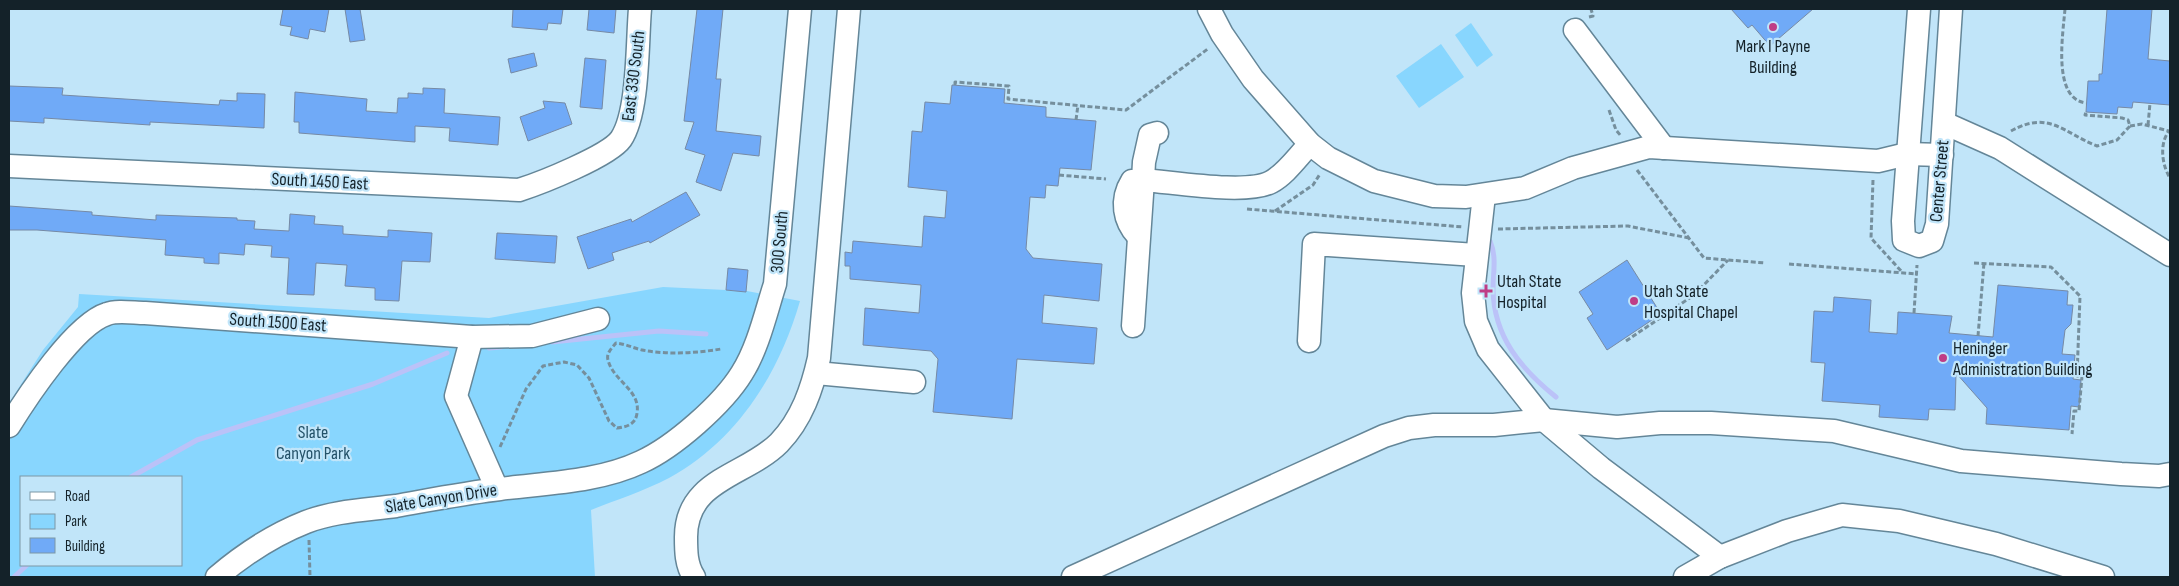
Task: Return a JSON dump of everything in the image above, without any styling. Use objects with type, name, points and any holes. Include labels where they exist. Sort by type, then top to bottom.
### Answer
[{"type":"street","name":"East 330 South","points":[[620,141],[632,112],[640,9]]},
{"type":"street","name":"300 South","points":[[674,442],[711,410],[742,373],[763,323],[775,284],[800,9]]},
{"type":"street","points":[[694,577],[689,569],[686,552],[686,534],[688,515],[696,499],[727,475],[764,457],[780,441],[806,402],[816,373],[819,358],[849,9]]},
{"type":"street","points":[[1209,9],[1225,38],[1254,79],[1310,144],[1328,158],[1374,181],[1434,196],[1466,197],[1525,188],[1614,155],[1649,146],[1878,161],[1907,154],[1942,155]]},
{"type":"street","name":"Center Street","points":[[1919,9],[1907,154],[1904,240],[1919,246],[1932,241],[1937,224],[1951,9]]},
{"type":"street","points":[[1575,30],[1664,148]]},
{"type":"street","points":[[1913,98],[1944,99]]},
{"type":"street","points":[[1944,123],[2000,148],[2170,255]]},
{"type":"street","points":[[1133,326],[1143,180],[1150,135],[1157,133]]},
{"type":"street","name":"South 1450 East","points":[[9,166],[520,190],[541,183],[572,168],[612,148],[620,141]]},
{"type":"street","points":[[1143,180],[1241,188],[1258,186],[1272,182],[1310,144]]},
{"type":"street","points":[[1484,195],[1473,293],[1476,321],[1488,349],[1544,420],[1601,468],[1720,557]]},
{"type":"street","points":[[1309,340],[1314,244],[1476,255]]},
{"type":"street","name":"South 1500 East","points":[[9,426],[27,398],[80,331],[107,314],[145,313],[472,337],[532,336],[598,319]]},
{"type":"street","points":[[472,337],[456,396],[497,489]]},
{"type":"street","points":[[816,373],[914,382]]},
{"type":"street","points":[[1073,577],[1384,436],[1409,428],[1434,425],[1494,425],[1544,420],[1617,427],[1660,423],[1710,423],[1834,431],[1961,461],[2121,474],[2159,476],[2170,474]]},
{"type":"street","name":"Slate Canyon Drive","points":[[217,577],[238,559],[272,537],[308,521],[345,512],[602,474],[641,462],[674,442]]},
{"type":"street","points":[[1685,577],[1720,557],[1787,531],[1842,515],[1908,523],[1996,544],[2103,577]]},
{"type":"path","points":[[2065,9],[2062,56],[2067,89],[2071,97],[2077,102],[2086,103]]},
{"type":"path","points":[[955,85],[955,82],[1009,86],[1008,99],[1126,110],[1225,38]]},
{"type":"path","points":[[2148,125],[2150,103]]},
{"type":"path","points":[[1076,120],[1078,105]]},
{"type":"path","points":[[2086,112],[2085,115],[2122,118],[2128,120],[2130,126]]},
{"type":"path","points":[[2008,133],[2026,122],[2048,122],[2097,146],[2117,140],[2130,126],[2148,125],[2170,130],[2166,135],[2163,151],[2164,167],[2170,178]]},
{"type":"path","points":[[1633,165],[1704,258],[1765,263]]},
{"type":"path","points":[[1275,211],[1313,185],[1323,170]]},
{"type":"path","points":[[1873,173],[1871,238],[1902,272]]},
{"type":"path","points":[[1059,175],[1106,179]]},
{"type":"path","points":[[1245,208],[1473,228]]},
{"type":"path","points":[[1490,229],[1628,226],[1689,238]]},
{"type":"path","points":[[1914,314],[1918,259]]},
{"type":"path","points":[[1626,341],[1694,295],[1728,260]]},
{"type":"path","points":[[1974,263],[2051,267],[2080,296],[2077,376],[2082,376],[2079,411],[2074,410],[2072,434]]},
{"type":"path","points":[[1789,264],[1917,274]]},
{"type":"path","points":[[1978,336],[1984,264]]},
{"type":"path","points":[[496,456],[526,389],[543,366],[564,362],[577,365],[589,378],[608,421],[618,428],[629,426],[636,418],[639,404],[632,393],[621,382],[608,359],[609,350],[616,343],[626,344],[642,350],[668,352],[704,352],[721,349]]},
{"type":"path","points":[[308,521],[310,577]]},
{"type":"green space","points":[[1471,23],[1493,55],[1477,67],[1455,35]]},
{"type":"green space","points":[[1441,44],[1464,77],[1419,108],[1396,76]]},
{"type":"green space","name":"Slate Canyon Park","points":[[663,287],[747,291],[800,301],[780,354],[767,379],[735,425],[715,445],[693,463],[669,478],[591,510],[595,577],[9,577],[9,403],[43,350],[78,307],[79,294],[489,318]]},
{"type":"building","points":[[283,9],[329,9],[325,32],[310,29],[308,39],[290,35],[292,27],[280,25]]},
{"type":"building","points":[[345,9],[360,9],[365,40],[350,42]]},
{"type":"building","points":[[513,9],[563,9],[561,24],[548,23],[547,30],[512,27]]},
{"type":"building","points":[[589,9],[616,9],[614,33],[587,30]]},
{"type":"building","points":[[697,9],[723,9],[716,79],[721,79],[716,131],[761,136],[759,156],[733,153],[721,191],[696,182],[705,155],[685,149],[694,122],[684,121]]},
{"type":"building","name":"Mark I Payne Building","points":[[1731,9],[1813,9],[1770,46],[1752,25],[1748,28]]},
{"type":"building","points":[[2107,9],[2152,9],[2148,59],[2170,61],[2170,105],[2133,102],[2132,108],[2118,107],[2117,114],[2086,112],[2088,81],[2099,81],[2099,74],[2102,74]]},
{"type":"building","points":[[534,53],[537,66],[511,73],[508,59]]},
{"type":"building","points":[[585,58],[606,60],[602,109],[580,107]]},
{"type":"building","points":[[952,85],[1005,89],[1004,103],[1046,107],[1046,117],[1096,121],[1091,170],[1060,168],[1058,186],[1046,185],[1045,198],[1030,197],[1026,249],[1033,258],[1102,264],[1099,301],[1044,295],[1042,323],[1097,328],[1094,364],[1017,359],[1012,419],[933,412],[938,359],[931,351],[863,345],[865,308],[919,313],[921,285],[850,279],[850,266],[845,266],[845,252],[852,253],[853,241],[922,247],[924,216],[945,218],[947,191],[908,187],[912,131],[922,132],[925,102],[950,104]]},
{"type":"building","points":[[9,86],[63,88],[62,95],[219,105],[220,100],[237,101],[237,93],[265,94],[264,128],[150,122],[150,125],[44,118],[44,123],[9,121]]},
{"type":"building","points":[[423,88],[445,89],[444,113],[500,117],[498,145],[449,141],[450,128],[415,126],[415,142],[299,133],[299,122],[294,122],[295,92],[367,99],[366,111],[397,113],[398,98],[408,98],[408,93],[423,94]]},
{"type":"building","points":[[543,101],[565,103],[572,124],[528,141],[520,117],[545,108]]},
{"type":"building","points":[[686,192],[700,215],[650,243],[649,241],[612,253],[614,260],[588,269],[577,237],[631,219],[632,222]]},
{"type":"building","points":[[9,206],[92,212],[92,215],[156,220],[156,215],[237,218],[237,220],[255,221],[254,229],[289,231],[290,214],[315,216],[314,224],[343,226],[343,234],[388,237],[388,230],[432,233],[430,262],[402,261],[399,301],[375,300],[375,288],[345,286],[347,265],[316,263],[314,295],[287,294],[289,258],[271,257],[272,246],[245,244],[244,255],[219,253],[219,264],[204,263],[204,258],[165,255],[166,240],[37,230],[9,230]]},
{"type":"building","points":[[497,233],[557,236],[555,263],[495,259]]},
{"type":"building","name":"Utah State Hospital Chapel","points":[[1627,260],[1661,314],[1607,350],[1587,318],[1593,314],[1579,292]]},
{"type":"building","points":[[728,268],[748,270],[746,292],[726,290]]},
{"type":"building","name":"Heninger Administration Building","points":[[1998,285],[2068,291],[2067,305],[2073,305],[2071,324],[2065,330],[2062,354],[2075,355],[2073,379],[2081,380],[2079,407],[2071,406],[2069,430],[1986,424],[1987,408],[1956,373],[1955,410],[1929,409],[1928,420],[1879,417],[1880,405],[1822,401],[1825,363],[1811,362],[1814,311],[1833,312],[1834,297],[1871,300],[1869,332],[1897,334],[1898,312],[1952,316],[1949,333],[1993,337]]},
{"type":"waterway","points":[[1490,241],[1494,259],[1493,290],[1498,323],[1512,351],[1521,363],[1556,397]]},
{"type":"waterway","points":[[552,342],[659,331],[706,334]]},
{"type":"waterway","points":[[489,348],[501,347]]},
{"type":"waterway","points":[[133,476],[197,440],[373,384],[447,353]]},
{"type":"waterway","points":[[14,577],[26,566]]},
{"type":"place","name":"Mark I Payne Building","points":[[1773,27]]},
{"type":"place","name":"Utah State Hospital","points":[[1486,291]]},
{"type":"place","name":"Utah State Hospital Chapel","points":[[1634,301]]},
{"type":"place","name":"Heninger Administration Building","points":[[1943,358]]}]
